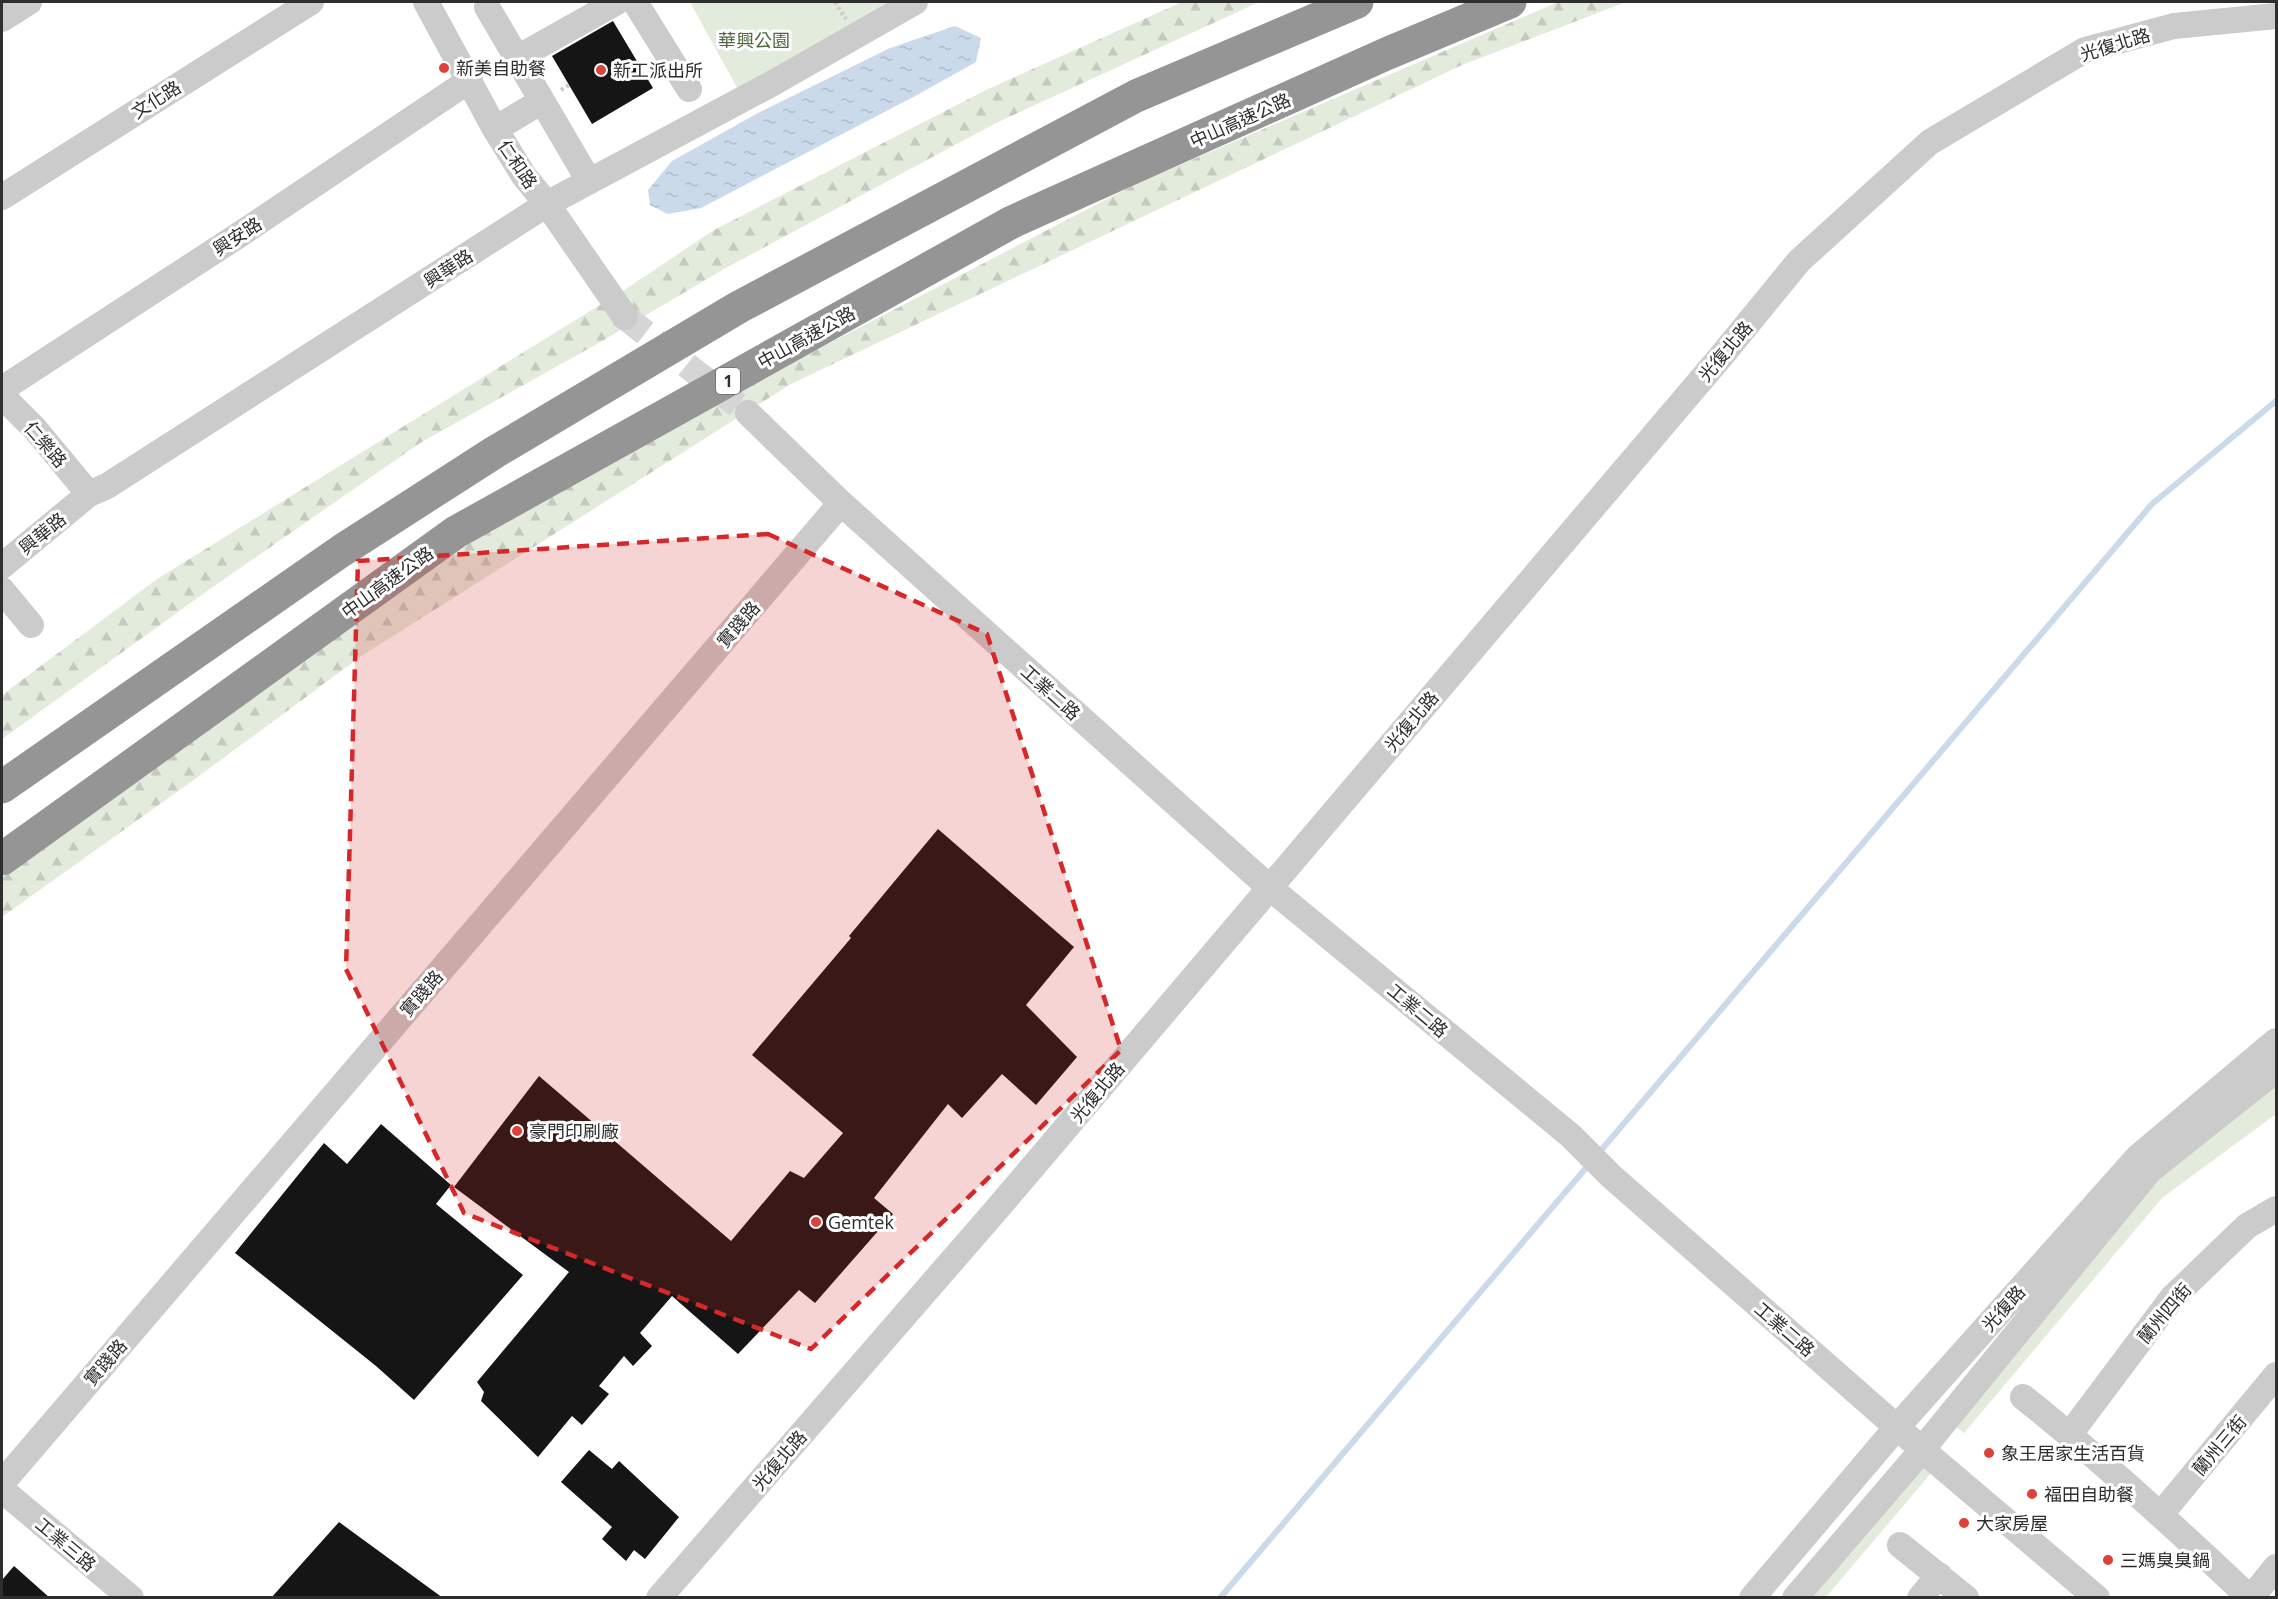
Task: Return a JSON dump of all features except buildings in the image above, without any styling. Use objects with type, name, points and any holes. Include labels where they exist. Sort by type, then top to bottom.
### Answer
[{"type":"highway","points":[[2,787],[341,551],[495,452],[739,307],[1136,96],[1357,2]]},
{"type":"highway","name":"中山高速公路","points":[[2,859],[456,532],[1012,222],[1386,54],[1510,2]]},
{"type":"street","points":[[2,19],[29,2]]},
{"type":"street","name":"文化路","points":[[2,198],[311,2]]},
{"type":"street","name":"仁和路","points":[[426,2],[495,129],[524,176],[547,204],[625,317]]},
{"type":"street","points":[[517,58],[617,2]]},
{"type":"street","points":[[635,2],[689,89]]},
{"type":"street","name":"興華路","points":[[2,566],[89,494],[116,480],[547,204],[773,83],[915,2]]},
{"type":"street","points":[[487,7],[589,181]]},
{"type":"street","name":"光復北路","points":[[659,1598],[997,1209],[1723,354],[1799,261],[1930,142],[2085,50],[2174,26],[2277,15]]},
{"type":"street","name":"興安路","points":[[2,389],[239,235],[470,80]]},
{"type":"street","points":[[495,129],[542,101]]},
{"type":"street","name":"仁樂路","points":[[2,396],[35,429],[89,494]]},
{"type":"street","name":"工業二路","points":[[748,413],[841,503],[1270,888],[1571,1136],[1611,1176],[1922,1449],[2097,1598]]},
{"type":"street","name":"實踐路","points":[[2,1483],[841,503]]},
{"type":"street","points":[[2,590],[31,625]]},
{"type":"street","name":"光復路","points":[[1752,1598],[1897,1427],[2138,1157],[2277,1041]]},
{"type":"street","name":"光復路","points":[[1795,1598],[1922,1449],[2150,1170],[2277,1070]]},
{"type":"street","name":"蘭州四街","points":[[2070,1434],[2172,1298],[2247,1226],[2277,1209]]},
{"type":"street","name":"蘭州三街","points":[[2161,1514],[2277,1375]]},
{"type":"street","points":[[2023,1397],[2070,1434],[2161,1514],[2250,1598],[2277,1567]]},
{"type":"street","name":"工業三路","points":[[2,1490],[131,1598]]},
{"type":"street","points":[[1900,1545],[1966,1598]]},
{"type":"street","points":[[1920,1598],[1939,1575]]},
{"type":"path","points":[[835,2],[851,26]]},
{"type":"highlighted area","points":[[768,534],[987,634],[1121,1050],[811,1349],[464,1213],[346,969],[358,561]]},
{"type":"green space","name":"華興公園","points":[[690,2],[893,2],[740,93]]},
{"type":"green space","points":[[1182,2],[1259,2],[996,123],[724,269],[604,340],[420,443],[210,589],[2,739],[2,695],[157,579],[629,287],[714,230],[988,89]]},
{"type":"green space","points":[[1558,2],[1626,2],[1462,65],[791,384],[360,657],[2,917],[2,878],[464,541],[751,384],[1136,184]]},
{"type":"green space","points":[[2276,1075],[2276,1114],[2162,1198],[1964,1433],[1950,1422],[2152,1173]]},
{"type":"green space","points":[[1924,1453],[1938,1465],[1826,1597],[1800,1598]]},
{"type":"water","points":[[955,26],[981,38],[976,62],[701,208],[668,214],[650,205],[648,190],[672,161],[758,113],[890,48]]},
{"type":"waterway","points":[[1597,1155],[2152,504],[2276,401]]},
{"type":"waterway","points":[[1220,1598],[1591,1162]]},
{"type":"tunnel","points":[[625,317],[748,413]]},
{"type":"place","name":"新美自助餐","points":[[444,68]]},
{"type":"place","name":"新工派出所","points":[[601,70]]},
{"type":"place","name":"豪門印刷廠","points":[[517,1131]]},
{"type":"place","name":"Gemtek","points":[[816,1222]]},
{"type":"place","name":"象王居家生活百貨","points":[[1989,1453]]},
{"type":"place","name":"福田自助餐","points":[[2032,1494]]},
{"type":"place","name":"大家房屋","points":[[1964,1523]]},
{"type":"place","name":"三媽臭臭鍋","points":[[2108,1560]]}]
